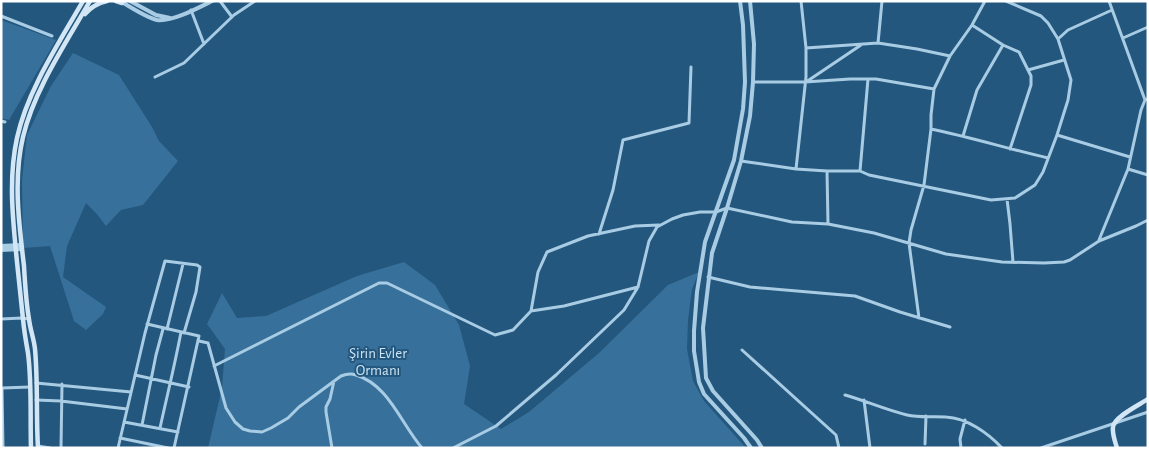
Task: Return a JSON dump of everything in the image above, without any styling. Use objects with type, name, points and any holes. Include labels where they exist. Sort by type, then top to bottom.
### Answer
[{"type":"main road","points":[[77,10],[79,1]]},
{"type":"main road","points":[[31,448],[28,354],[22,318],[13,226],[12,176],[14,156],[24,114],[31,96],[83,1]]},
{"type":"main road","points":[[38,447],[35,347],[29,319],[19,225],[18,176],[23,138],[36,98],[90,1]]},
{"type":"main road","points":[[79,20],[91,8],[107,1]]},
{"type":"main road","points":[[1117,448],[1113,424],[1148,399]]},
{"type":"street","points":[[130,1],[156,15],[172,19]]},
{"type":"street","points":[[119,2],[155,20],[164,20],[172,19],[212,1]]},
{"type":"street","points":[[220,1],[232,17]]},
{"type":"street","points":[[155,77],[184,63],[232,17],[255,1]]},
{"type":"street","points":[[740,1],[743,25],[745,82],[743,109],[734,160],[705,242],[697,292],[694,331],[695,363],[704,394],[751,448]]},
{"type":"street","points":[[750,1],[754,44],[750,116],[741,161],[728,208],[712,253],[703,328],[706,378],[713,391],[762,448]]},
{"type":"street","points":[[796,169],[805,82],[806,48],[801,1]]},
{"type":"street","points":[[878,43],[882,1]]},
{"type":"street","points":[[920,318],[909,243],[924,185],[934,89],[950,56],[985,1]]},
{"type":"street","points":[[741,161],[796,169],[860,171],[869,175],[991,200],[1015,198],[1035,185],[1043,172],[1068,100],[1071,80],[1058,39],[1048,23],[1041,16],[1006,1]]},
{"type":"street","points":[[1099,241],[1128,169],[1141,110],[1146,100],[1109,1]]},
{"type":"street","points":[[192,10],[204,44]]},
{"type":"street","points":[[1058,39],[1068,30],[1112,10]]},
{"type":"street","points":[[1,16],[52,36]]},
{"type":"street","points":[[972,24],[1003,45],[1019,52],[1031,76],[1032,85],[1010,149]]},
{"type":"street","points":[[1123,38],[1148,27]]},
{"type":"street","points":[[806,48],[878,43],[950,56]]},
{"type":"street","points":[[805,82],[862,44]]},
{"type":"street","points":[[963,136],[977,90],[1003,45]]},
{"type":"street","points":[[1028,70],[1064,60]]},
{"type":"street","points":[[599,234],[613,190],[623,140],[688,123],[691,67]]},
{"type":"street","points":[[753,82],[805,82],[850,79],[885,80],[934,89]]},
{"type":"street","points":[[860,171],[868,80]]},
{"type":"street","points":[[931,129],[1048,158]]},
{"type":"street","points":[[1057,135],[1130,156]]},
{"type":"street","points":[[1128,169],[1148,176]]},
{"type":"street","points":[[827,171],[828,224]]},
{"type":"street","points":[[1007,198],[1013,262]]},
{"type":"street","points":[[214,366],[379,284],[387,283],[495,335],[513,330],[531,311],[538,272],[547,252],[588,236],[635,226],[659,225],[683,215],[700,212],[716,212],[728,208],[792,222],[828,224],[874,233],[946,254],[1013,262],[1044,263],[1070,260],[1099,241],[1148,220]]},
{"type":"street","points":[[453,448],[496,426],[556,375],[624,310],[638,287],[649,241],[659,225]]},
{"type":"street","points":[[1,246],[22,247]]},
{"type":"street","points":[[1,250],[16,247]]},
{"type":"street","points":[[118,448],[147,324],[165,261],[197,265],[200,267],[196,292],[182,332],[160,428]]},
{"type":"street","points":[[142,425],[156,355],[183,264]]},
{"type":"street","points":[[708,277],[750,287],[855,296],[950,327]]},
{"type":"street","points":[[531,311],[564,306],[638,287]]},
{"type":"street","points":[[1,319],[29,319]]},
{"type":"street","points":[[147,324],[199,336],[174,448]]},
{"type":"street","points":[[199,341],[208,343],[226,408],[235,422],[243,429],[262,432],[271,428],[288,418],[334,380],[341,376],[355,374],[375,385],[422,448]]},
{"type":"street","points":[[742,350],[836,435],[840,448]]},
{"type":"street","points":[[135,375],[188,387]]},
{"type":"street","points":[[332,448],[326,407],[330,399],[334,380]]},
{"type":"street","points":[[36,383],[131,392]]},
{"type":"street","points":[[61,448],[62,384]]},
{"type":"street","points":[[4,448],[2,388],[30,387]]},
{"type":"street","points":[[845,394],[881,408],[909,415],[949,417],[965,420],[1002,448]]},
{"type":"street","points":[[36,400],[127,409]]},
{"type":"street","points":[[864,400],[870,448]]},
{"type":"street","points":[[1041,448],[1148,412]]},
{"type":"street","points":[[925,444],[926,416]]},
{"type":"street","points":[[961,448],[960,439],[965,420]]},
{"type":"street","points":[[124,422],[178,432]]},
{"type":"street","points":[[120,438],[168,448]]},
{"type":"street","points":[[38,447],[50,448]]},
{"type":"green space","points":[[1,20],[56,40],[9,120],[1,118]]},
{"type":"green space","points":[[73,53],[119,75],[159,141],[178,161],[143,205],[121,210],[106,226],[86,203],[67,246],[63,277],[106,307],[103,314],[86,330],[74,321],[50,246],[23,248],[22,180],[27,135],[51,86]]},
{"type":"green space","name":"Şirin Evler Ormanı","points":[[404,262],[435,285],[459,325],[470,366],[464,404],[501,429],[529,412],[599,353],[668,285],[699,272],[692,289],[688,320],[687,349],[693,381],[704,401],[746,448],[208,448],[222,388],[225,349],[207,324],[222,293],[237,318],[266,316],[357,276]]}]
